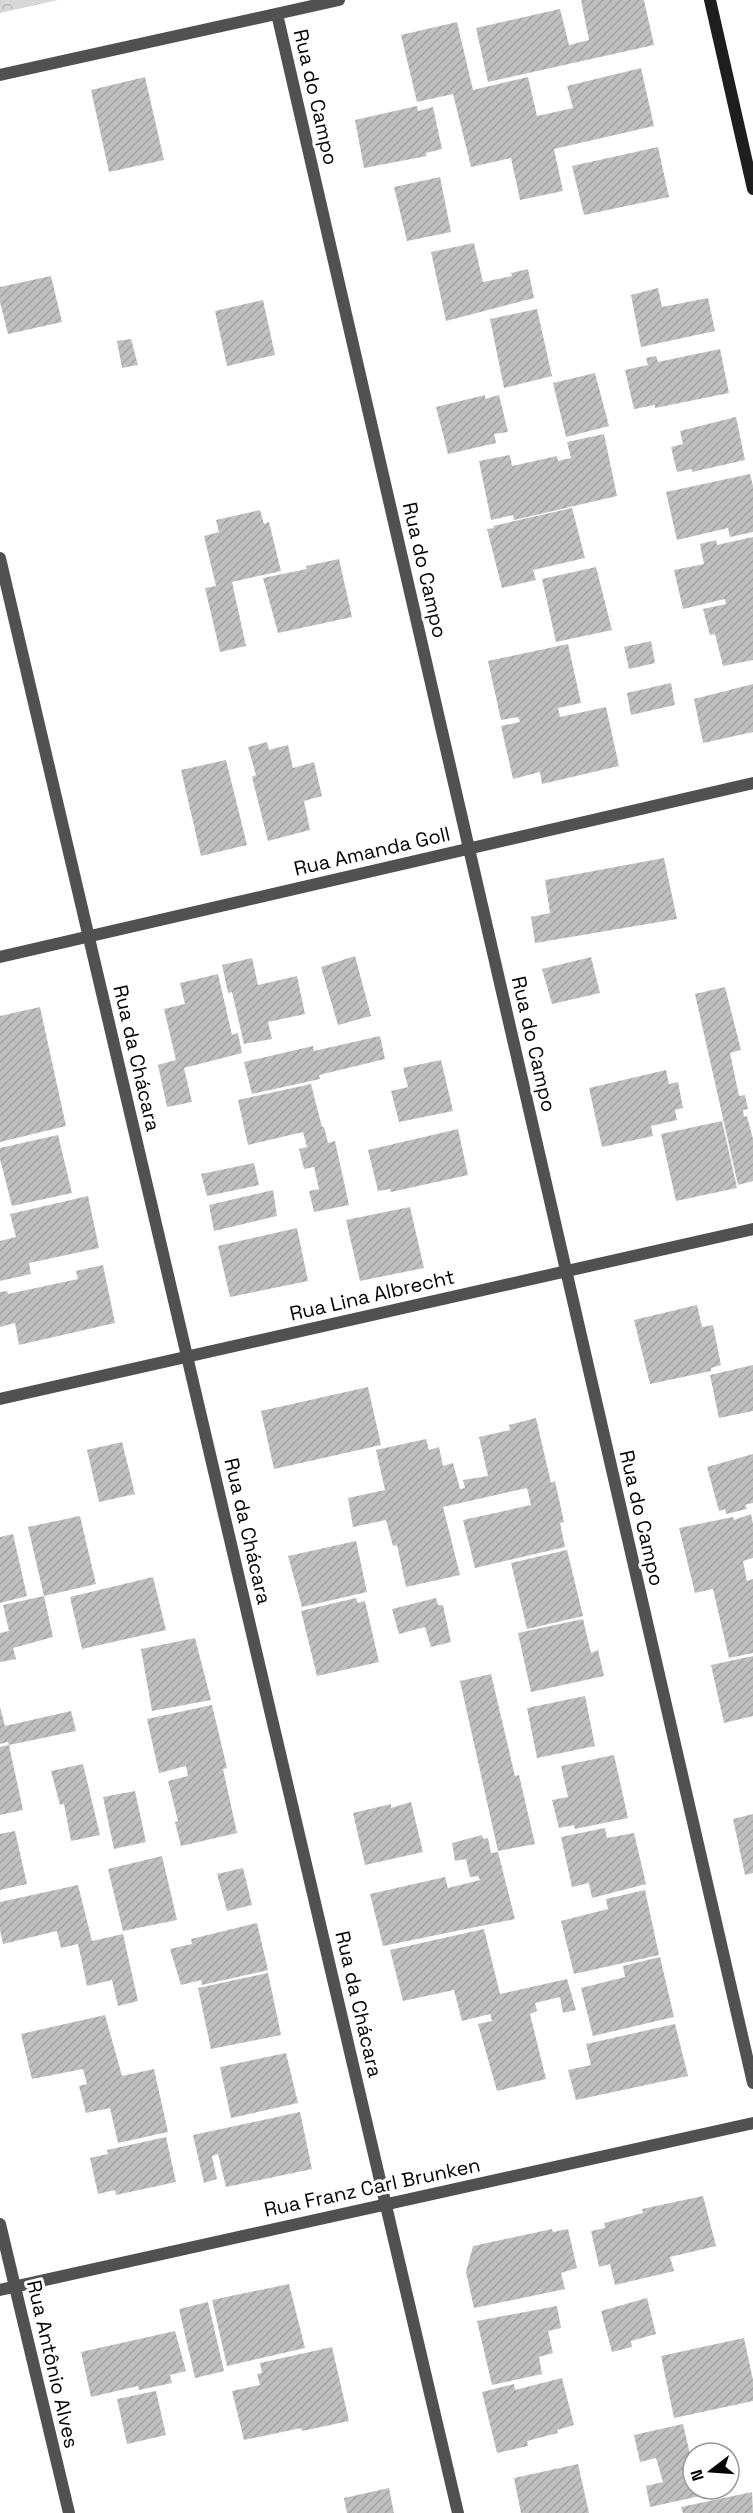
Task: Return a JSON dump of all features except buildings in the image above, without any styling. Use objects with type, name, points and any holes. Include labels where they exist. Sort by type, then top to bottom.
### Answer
[{"type":"main road","points":[[710,0],[753,189]]},
{"type":"street","points":[[0,75],[339,0]]},
{"type":"street","name":"Rua do Campo","points":[[277,14],[753,2083]]},
{"type":"street","name":"Rua da Chácara","points":[[0,558],[458,2513]]},
{"type":"street","name":"Rua Amanda Goll","points":[[0,957],[753,783]]},
{"type":"street","name":"Rua Lina Albrecht","points":[[0,1400],[753,1229]]},
{"type":"street","name":"Rua Franz Carl Brunken","points":[[0,2290],[753,2123]]},
{"type":"street","name":"Rua Antônio Alves","points":[[0,2224],[69,2513]]},
{"type":"green space","points":[[0,0],[58,0],[0,13]]}]
